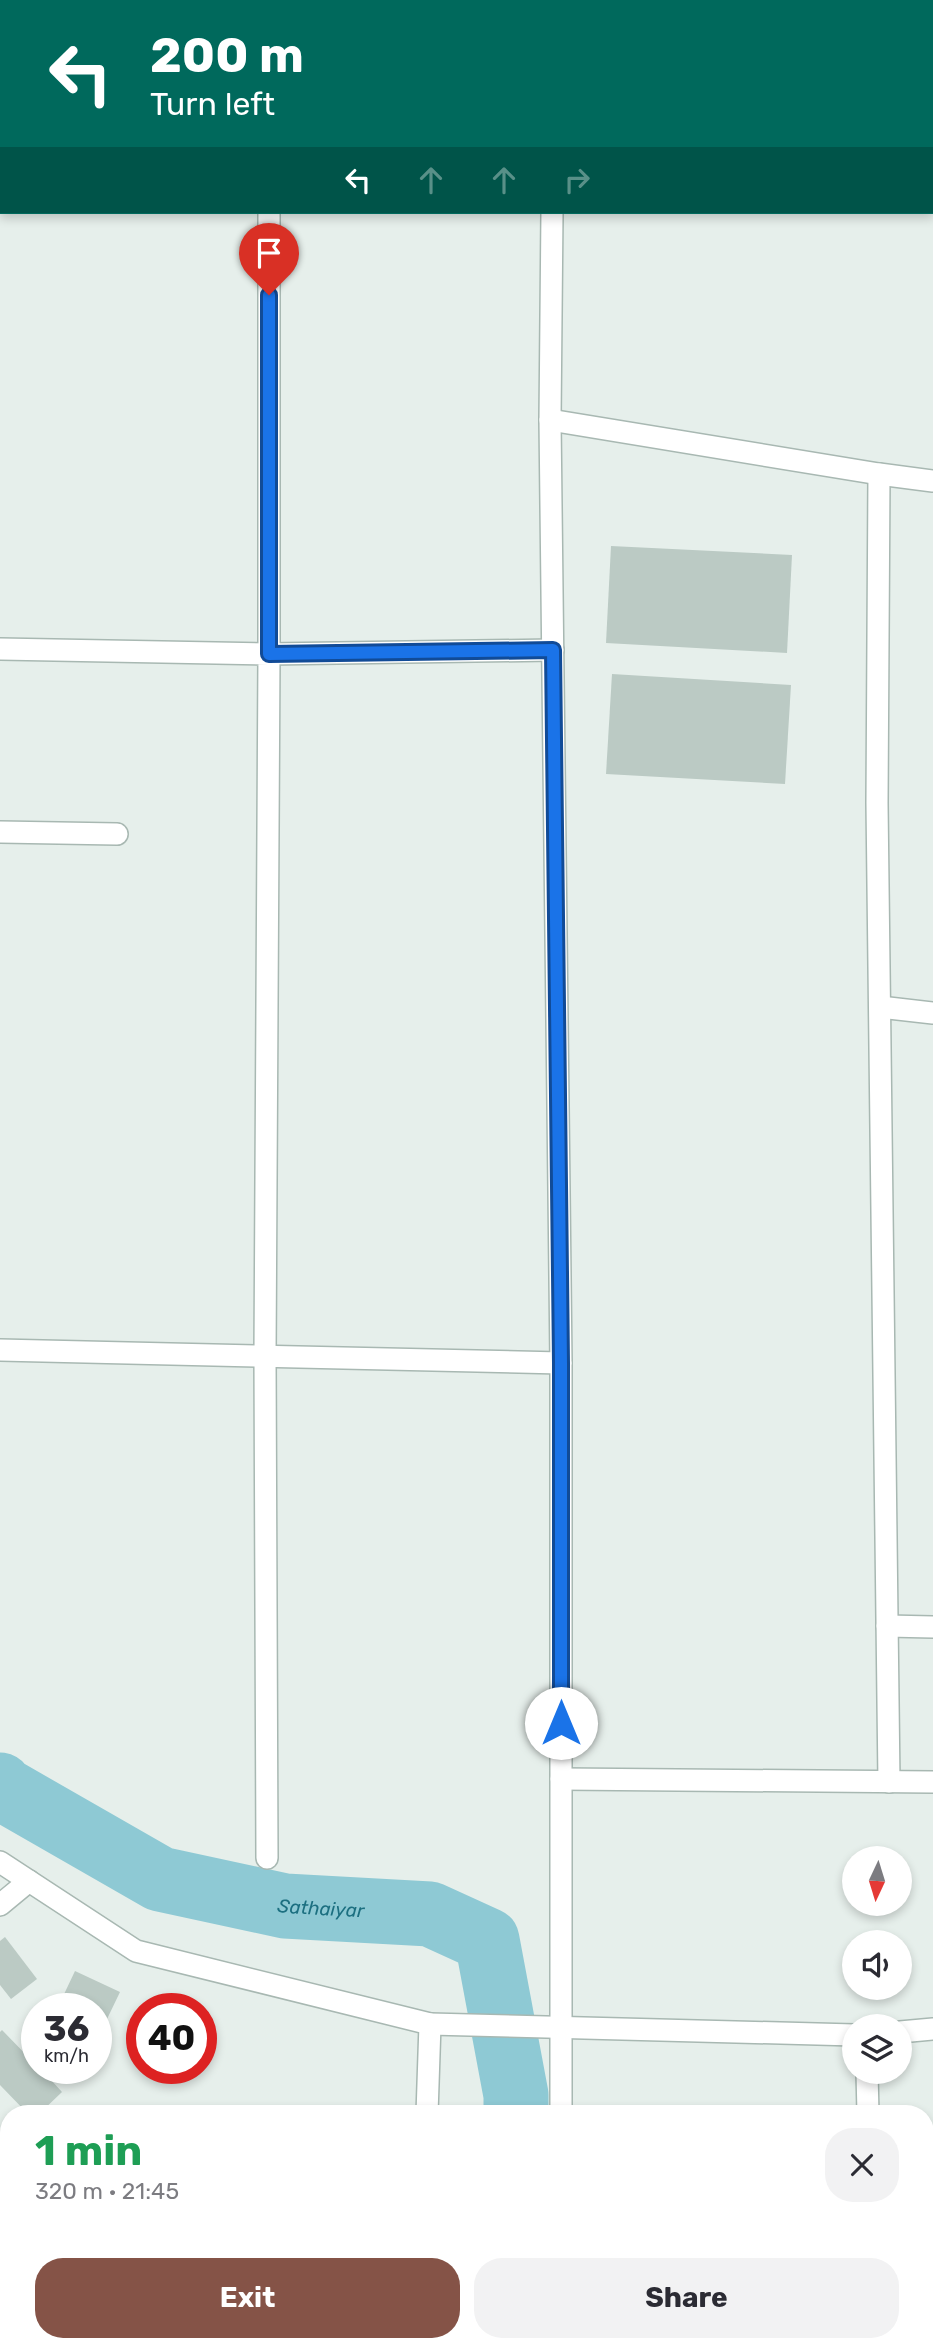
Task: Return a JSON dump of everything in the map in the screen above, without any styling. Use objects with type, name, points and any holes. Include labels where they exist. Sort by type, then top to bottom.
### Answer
[{"type":"street","points":[[267,1858],[265,1356],[269,214]]},
{"type":"street","points":[[552,214],[550,420],[561,1363],[561,2105]]},
{"type":"street","points":[[550,420],[933,481]]},
{"type":"street","points":[[879,474],[877,803],[889,1782]]},
{"type":"street","points":[[0,649],[269,654],[553,650]]},
{"type":"street","points":[[0,832],[117,834]]},
{"type":"street","points":[[880,1007],[933,1013]]},
{"type":"street","points":[[0,1350],[561,1363]]},
{"type":"street","points":[[887,1626],[933,1627]]},
{"type":"street","points":[[561,1779],[933,1782]]},
{"type":"street","points":[[0,1862],[136,1951],[430,2024],[842,2035]]},
{"type":"street","points":[[0,1905],[29,1881]]},
{"type":"street","points":[[427,2105],[430,2024]]},
{"type":"street","points":[[912,2031],[933,2029]]},
{"type":"street","points":[[867,2084],[867,2105]]},
{"type":"building","points":[[611,546],[792,555],[787,653],[606,643]]},
{"type":"building","points":[[612,674],[791,685],[785,784],[606,774]]},
{"type":"building","points":[[5,1937],[37,1979],[11,1999],[0,1985],[0,1941]]},
{"type":"building","points":[[75,1971],[120,1992],[112,2009],[112,1993],[65,1993]]},
{"type":"building","points":[[2,2030],[21,2050],[21,2084],[55,2084],[62,2092],[48,2105],[19,2105],[0,2085]]},
{"type":"waterway","name":"Sathaiyar","points":[[0,1785],[160,1879],[285,1906],[430,1914],[487,1940],[516,2105]]},
{"type":"route","points":[[269,295],[269,654],[553,650],[561,1363],[561,1723]]}]
